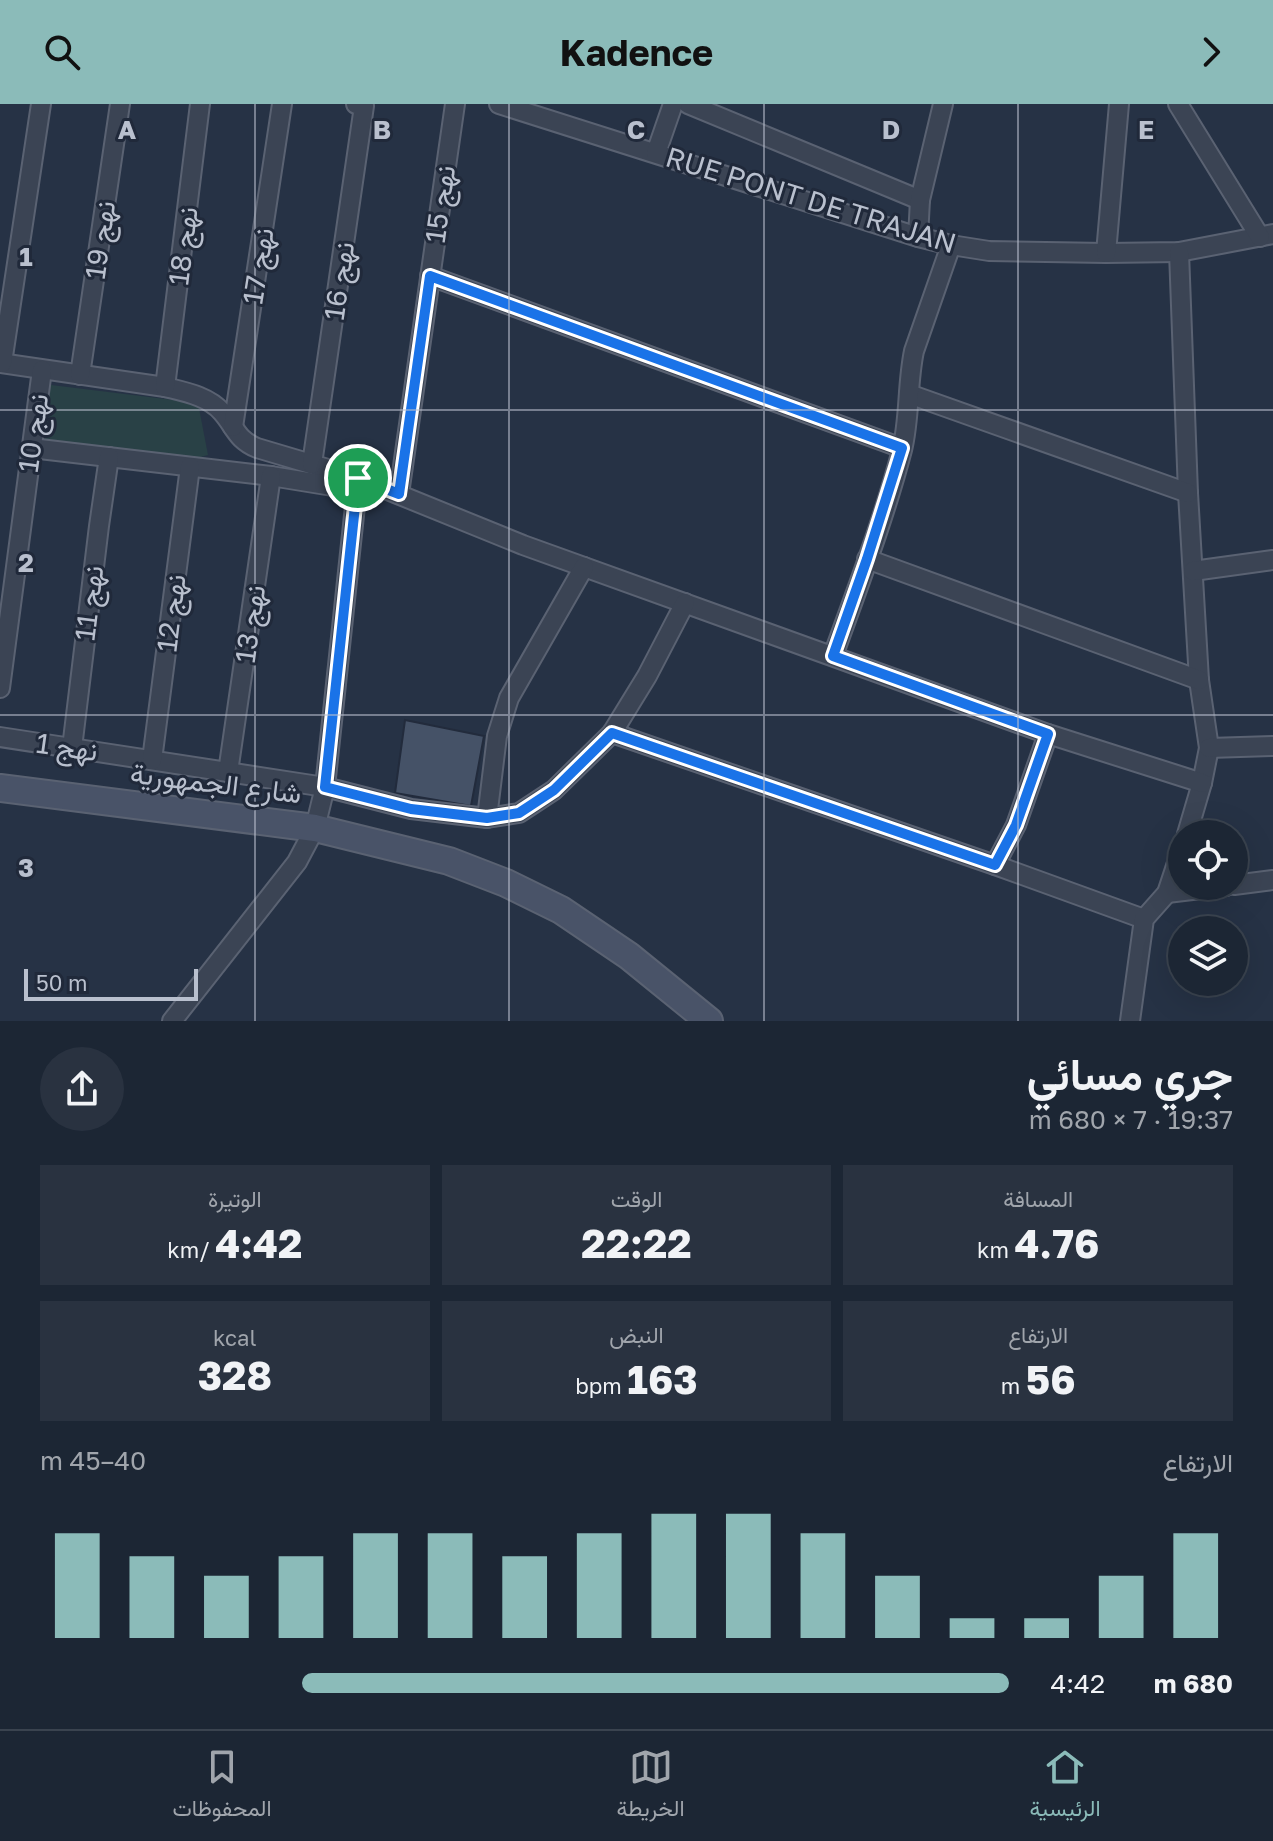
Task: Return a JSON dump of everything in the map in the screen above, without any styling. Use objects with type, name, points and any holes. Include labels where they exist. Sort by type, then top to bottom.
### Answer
[{"type":"main road","name":"شارع الجمهورية","points":[[0,788],[315,828],[449,861],[506,883],[561,910],[629,956],[710,1021]]},
{"type":"street","points":[[41,104],[1,363],[165,387],[191,394],[220,410],[245,443],[312,464],[357,484]]},
{"type":"street","name":"نهج 19","points":[[80,375],[120,104]]},
{"type":"street","name":"نهج 18","points":[[165,387],[200,104]]},
{"type":"street","name":"نهج 17","points":[[233,427],[282,104]]},
{"type":"street","name":"نهج 15","points":[[399,494],[455,104]]},
{"type":"street","name":"RUE PONT DE TRAJAN","points":[[499,104],[951,245],[989,251],[1179,252],[1267,235]]},
{"type":"street","points":[[656,153],[673,104]]},
{"type":"street","points":[[688,104],[920,200]]},
{"type":"street","points":[[918,237],[920,200],[943,104]]},
{"type":"street","points":[[1106,253],[1119,104]]},
{"type":"street","points":[[1178,104],[1267,235]]},
{"type":"street","name":"نهج 16","points":[[312,464],[362,105]]},
{"type":"street","points":[[833,656],[902,448],[914,351],[951,245]]},
{"type":"street","points":[[1179,252],[1199,680],[1209,748],[1191,820]]},
{"type":"street","points":[[430,276],[902,448]]},
{"type":"street","name":"نهج 10","points":[[0,688],[42,370]]},
{"type":"street","points":[[909,394],[1188,493]]},
{"type":"street","points":[[31,448],[357,484],[399,494],[584,567],[1048,734],[1202,783]]},
{"type":"street","name":"نهج 11","points":[[72,748],[109,457]]},
{"type":"street","name":"نهج 12","points":[[152,760],[190,467]]},
{"type":"street","name":"نهج 13","points":[[228,772],[271,476]]},
{"type":"street","points":[[172,1021],[297,862],[315,828],[325,787],[357,484]]},
{"type":"street","points":[[867,559],[1199,680]]},
{"type":"street","points":[[1193,571],[1273,560]]},
{"type":"street","points":[[584,567],[509,698],[497,736],[487,818],[519,813],[554,790],[612,733],[647,676],[685,603]]},
{"type":"street","points":[[612,733],[1144,919]]},
{"type":"street","points":[[995,865],[1016,825],[1048,734]]},
{"type":"street","name":"نهج 1","points":[[0,737],[325,787],[411,809],[487,818]]},
{"type":"street","points":[[1209,748],[1273,746]]},
{"type":"street","points":[[1248,883],[1273,880]]},
{"type":"street","points":[[1130,1021],[1144,919],[1168,890]]},
{"type":"green space","points":[[43,384],[198,403],[208,455],[190,460],[33,445]]},
{"type":"building","points":[[405,720],[484,736],[471,806],[395,793]]},
{"type":"route","points":[[430,276],[902,448],[833,656],[1048,734],[1016,825],[995,865],[612,733],[554,790],[519,813],[487,818],[411,809],[325,787],[358,478],[399,494],[430,276]]}]
